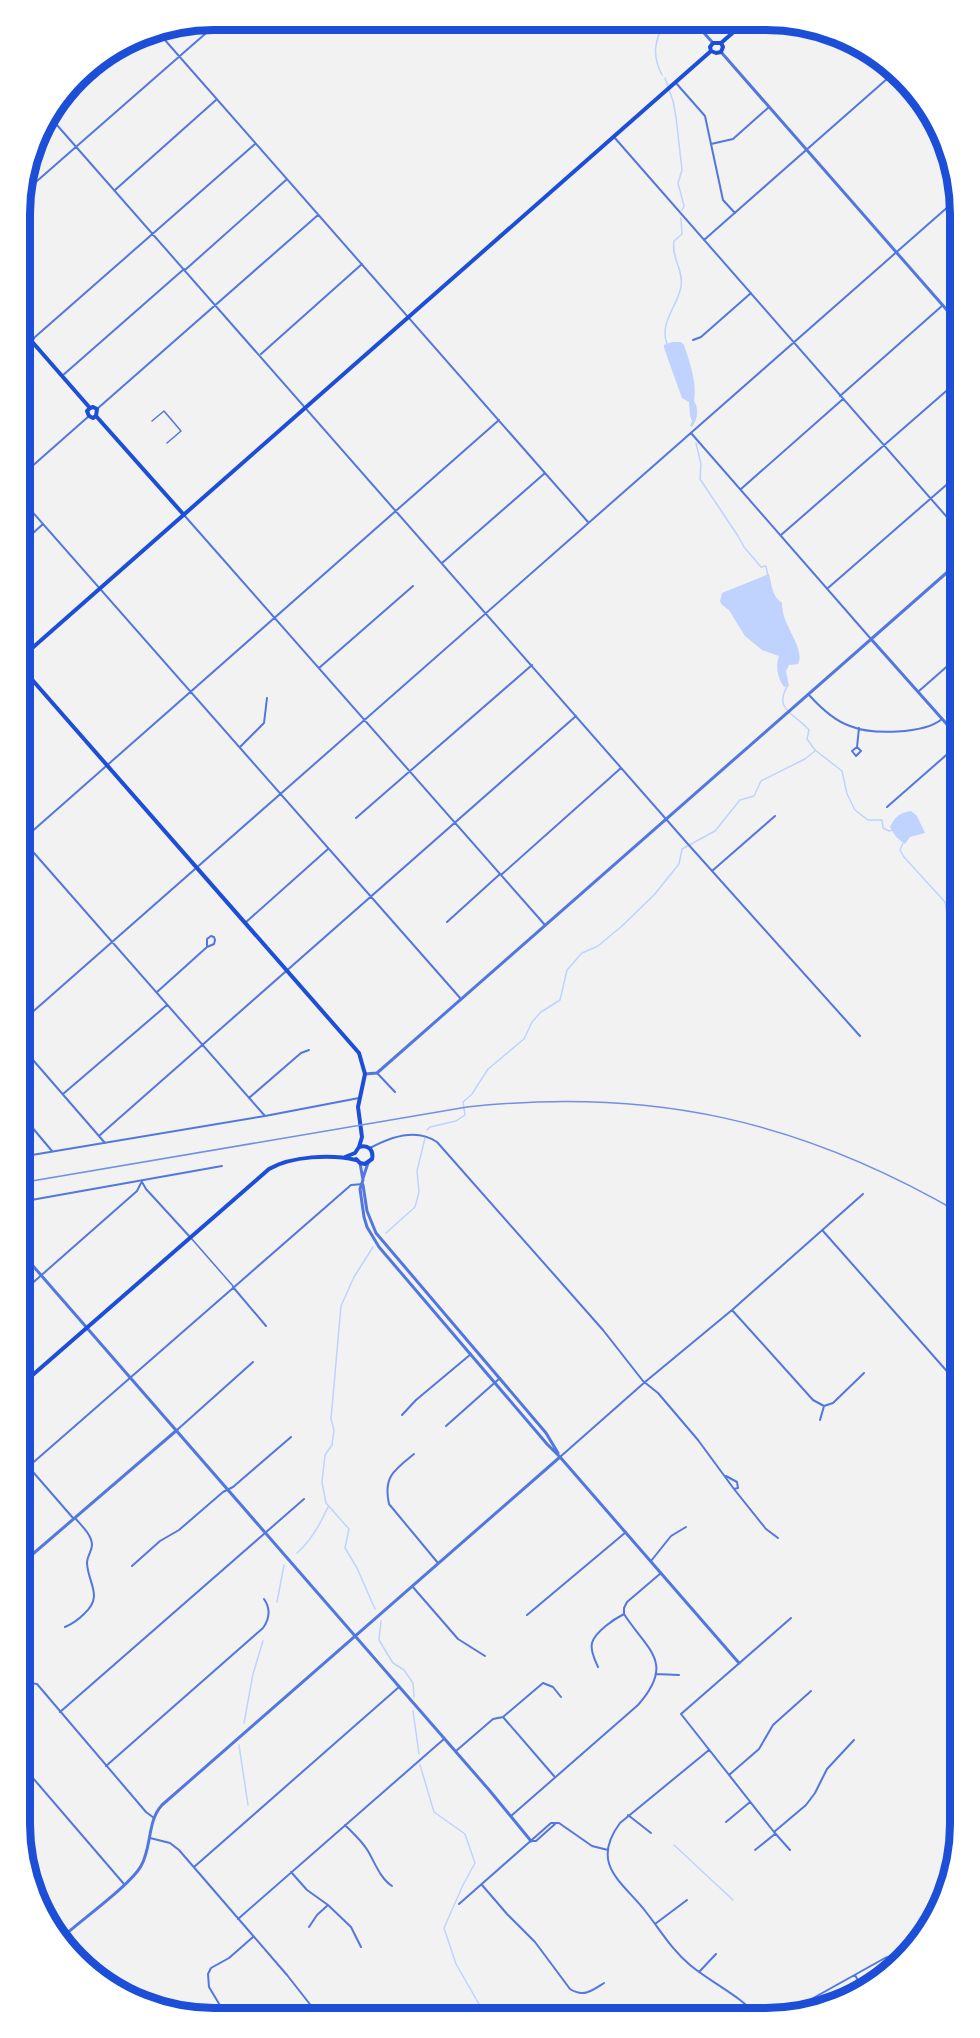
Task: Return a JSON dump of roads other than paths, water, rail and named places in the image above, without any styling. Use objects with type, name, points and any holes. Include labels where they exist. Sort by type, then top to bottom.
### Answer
[{"type":"main road","points":[[711,51],[710,46],[713,42],[721,43],[736,30]]},
{"type":"main road","points":[[711,51],[721,52],[723,47],[721,43]]},
{"type":"main road","points":[[30,649],[711,51]]},
{"type":"main road","points":[[32,342],[90,408],[97,409],[96,416],[184,515]]},
{"type":"main road","points":[[90,408],[87,411],[89,416],[93,418],[96,416]]},
{"type":"main road","points":[[30,677],[359,1053],[365,1074],[359,1098],[361,1134],[359,1147],[355,1153],[345,1157],[293,1160],[277,1164],[269,1169],[30,1377]]},
{"type":"main road","points":[[345,1157],[368,1163],[373,1156],[361,1134]]},
{"type":"main road","points":[[359,1147],[369,1147]]},
{"type":"main road","points":[[355,1153],[358,1161]]},
{"type":"street","points":[[33,185],[209,30]]},
{"type":"street","points":[[702,30],[713,42]]},
{"type":"street","points":[[163,38],[589,523]]},
{"type":"street","points":[[721,52],[950,313]]},
{"type":"street","points":[[704,240],[889,78]]},
{"type":"street","points":[[676,83],[705,116],[723,200],[735,213]]},
{"type":"street","points":[[115,190],[217,99]]},
{"type":"street","points":[[711,144],[733,139],[769,107]]},
{"type":"street","points":[[55,123],[692,849],[860,1036]]},
{"type":"street","points":[[614,137],[950,521]]},
{"type":"street","points":[[32,342],[256,143]]},
{"type":"street","points":[[62,376],[287,179]]},
{"type":"street","points":[[30,1014],[949,206]]},
{"type":"street","points":[[97,409],[318,215]]},
{"type":"street","points":[[260,355],[362,264]]},
{"type":"street","points":[[693,340],[701,336],[751,293]]},
{"type":"street","points":[[741,489],[943,305]]},
{"type":"street","points":[[782,535],[950,388]]},
{"type":"street","points":[[30,468],[89,416]]},
{"type":"street","points":[[30,832],[499,420]]},
{"type":"street","points":[[691,433],[950,728]]},
{"type":"street","points":[[442,563],[545,473]]},
{"type":"street","points":[[828,588],[950,481]]},
{"type":"street","points":[[30,509],[461,1000]]},
{"type":"street","points":[[184,515],[545,926]]},
{"type":"street","points":[[30,536],[43,524]]},
{"type":"street","points":[[365,1074],[377,1073],[950,570]]},
{"type":"street","points":[[319,668],[413,586]]},
{"type":"street","points":[[919,692],[950,664]]},
{"type":"street","points":[[356,818],[532,665]]},
{"type":"street","points":[[809,695],[838,719],[850,726],[860,728],[887,732],[922,728],[942,718]]},
{"type":"street","points":[[240,747],[264,723],[267,698]]},
{"type":"street","points":[[100,1135],[576,716]]},
{"type":"street","points":[[857,747],[860,728]]},
{"type":"street","points":[[887,807],[950,750]]},
{"type":"street","points":[[447,922],[621,768]]},
{"type":"street","points":[[712,871],[775,816]]},
{"type":"street","points":[[245,923],[329,849]]},
{"type":"street","points":[[30,850],[265,1116]]},
{"type":"street","points":[[157,993],[207,947]]},
{"type":"street","points":[[63,1094],[167,1005]]},
{"type":"street","points":[[249,1098],[301,1053],[309,1050]]},
{"type":"street","points":[[30,1056],[105,1143]]},
{"type":"street","points":[[377,1073],[395,1092]]},
{"type":"street","points":[[30,1155],[359,1098]]},
{"type":"street","points":[[30,1125],[52,1151]]},
{"type":"street","points":[[369,1147],[400,1136],[419,1134],[426,1135],[437,1142],[603,1330],[645,1382],[665,1401],[766,1529],[778,1538]]},
{"type":"street","points":[[358,1161],[367,1211],[376,1233],[546,1433],[560,1457]]},
{"type":"street","points":[[368,1163],[360,1189],[367,1227],[379,1247],[547,1444],[739,1663]]},
{"type":"street","points":[[30,1200],[222,1166]]},
{"type":"street","points":[[142,1182],[190,1237]]},
{"type":"street","points":[[30,1285],[137,1191],[142,1182]]},
{"type":"street","points":[[30,1465],[351,1185],[363,1182]]},
{"type":"street","points":[[66,1934],[138,1871],[150,1838],[154,1818],[162,1805],[863,1194]]},
{"type":"street","points":[[822,1230],[950,1375]]},
{"type":"street","points":[[30,1263],[456,1751],[531,1841]]},
{"type":"street","points":[[233,1287],[266,1326]]},
{"type":"street","points":[[732,1310],[813,1400],[824,1406],[833,1403],[864,1373]]},
{"type":"street","points":[[402,1415],[416,1400],[471,1354]]},
{"type":"street","points":[[30,1556],[253,1362]]},
{"type":"street","points":[[446,1426],[500,1378]]},
{"type":"street","points":[[820,1420],[824,1406]]},
{"type":"street","points":[[132,1566],[160,1541],[179,1530],[233,1487],[291,1437]]},
{"type":"street","points":[[414,1454],[390,1475],[387,1493],[389,1504],[438,1563]]},
{"type":"street","points":[[30,1469],[89,1535],[92,1546],[87,1563],[94,1597],[92,1606],[73,1623],[64,1627]]},
{"type":"street","points":[[726,1476],[739,1485],[734,1489]]},
{"type":"street","points":[[60,1712],[304,1499]]},
{"type":"street","points":[[651,1561],[671,1536],[686,1527]]},
{"type":"street","points":[[527,1615],[626,1532]]},
{"type":"street","points":[[510,1816],[638,1705],[654,1683],[655,1660],[651,1648],[624,1614],[624,1608],[627,1602],[661,1573]]},
{"type":"street","points":[[412,1586],[462,1642],[485,1656]]},
{"type":"street","points":[[106,1766],[263,1628],[268,1622],[269,1612],[269,1606],[264,1599]]},
{"type":"street","points":[[598,1667],[592,1642],[596,1636],[624,1614]]},
{"type":"street","points":[[790,1850],[774,1833],[681,1714],[791,1618]]},
{"type":"street","points":[[656,1674],[680,1674]]},
{"type":"street","points":[[30,1684],[33,1683],[60,1712],[146,1812],[154,1818]]},
{"type":"street","points":[[456,1751],[493,1719],[503,1717],[543,1683],[553,1687],[561,1697]]},
{"type":"street","points":[[194,1866],[399,1687]]},
{"type":"street","points":[[729,1774],[759,1749],[773,1725],[811,1691]]},
{"type":"street","points":[[503,1717],[555,1777]]},
{"type":"street","points":[[238,1919],[444,1739]]},
{"type":"street","points":[[755,1850],[806,1805],[828,1769],[854,1740]]},
{"type":"street","points":[[709,1750],[628,1815],[614,1830],[608,1850],[617,1881],[655,1924],[668,1943],[699,1972],[737,1997],[748,2008]]},
{"type":"street","points":[[30,1775],[124,1884]]},
{"type":"street","points":[[726,1822],[750,1802]]},
{"type":"street","points":[[628,1815],[651,1833]]},
{"type":"street","points":[[459,1904],[551,1823],[556,1823],[592,1846],[608,1850]]},
{"type":"street","points":[[345,1825],[367,1849],[376,1868],[386,1882],[392,1886]]},
{"type":"street","points":[[150,1838],[170,1843],[194,1866],[313,2008]]},
{"type":"street","points":[[291,1872],[351,1927],[362,1947]]},
{"type":"street","points":[[482,1885],[535,1942],[570,1989],[578,1994],[585,1993],[604,1983]]},
{"type":"street","points":[[655,1924],[687,1900]]},
{"type":"street","points":[[309,1927],[328,1905]]},
{"type":"street","points":[[222,2008],[209,1987],[208,1974],[211,1968],[229,1958],[254,1938]]},
{"type":"street","points":[[699,1972],[716,1954]]},
{"type":"street","points":[[803,2004],[885,1958],[895,1955]]},
{"type":"street","points":[[855,1975],[859,1982]]},
{"type":"lane","points":[[152,421],[164,411],[181,431],[166,444]]},
{"type":"lane","points":[[190,1237],[233,1287]]},
{"type":"water","points":[[681,342],[684,345],[692,373],[697,414],[692,427],[690,426],[692,421],[689,402],[682,398],[664,348],[664,345]]},
{"type":"water","points":[[769,574],[776,597],[782,603],[785,620],[800,658],[798,664],[789,665],[786,671],[789,686],[784,687],[778,672],[779,656],[762,650],[745,636],[729,610],[720,601],[722,593]]},
{"type":"water","points":[[911,811],[917,816],[925,833],[910,837],[905,844],[896,837],[890,827],[898,816]]},
{"type":"waterway","points":[[661,30],[656,55],[662,75]]},
{"type":"waterway","points":[[665,78],[676,117],[682,170],[678,183],[684,206],[682,210]]},
{"type":"waterway","points":[[667,344],[665,329],[681,287],[681,275],[674,247],[674,241],[682,234],[681,218]]},
{"type":"waterway","points":[[696,443],[701,464],[700,479],[744,547],[761,567],[766,566],[768,576]]},
{"type":"waterway","points":[[787,687],[783,695],[785,707],[809,730],[807,739],[815,750],[842,771],[847,794],[855,810],[868,820],[882,820],[883,828],[893,830]]},
{"type":"waterway","points":[[427,1130],[430,1127],[456,1121],[465,1115],[463,1102],[472,1094],[488,1069],[524,1039],[532,1022],[541,1012],[560,1000],[567,970],[582,953],[598,946],[654,895],[679,864],[682,849],[715,831],[740,800],[754,796],[761,781],[805,759],[815,751]]},
{"type":"waterway","points":[[903,843],[900,850],[904,857],[945,902],[950,922]]},
{"type":"waterway","points":[[386,1233],[415,1207],[419,1192],[417,1171],[425,1138]]},
{"type":"waterway","points":[[373,1247],[354,1277],[341,1306],[331,1419],[334,1430],[332,1445],[325,1455],[322,1482],[326,1503],[349,1529],[345,1548],[357,1568],[375,1609]]},
{"type":"waterway","points":[[297,1553],[315,1532],[328,1507]]},
{"type":"waterway","points":[[277,1602],[284,1565]]},
{"type":"waterway","points":[[381,1621],[379,1640],[393,1663],[404,1670],[413,1683],[414,1697]]},
{"type":"waterway","points":[[244,1723],[253,1674],[263,1641]]},
{"type":"waterway","points":[[413,1711],[419,1754]]},
{"type":"waterway","points":[[239,1745],[248,1805]]},
{"type":"waterway","points":[[420,1765],[434,1812],[465,1834],[475,1863],[444,1928],[456,1964],[481,2008]]},
{"type":"waterway","points":[[674,1845],[733,1900]]},
{"type":"railway","points":[[30,1181],[467,1107],[534,1102],[599,1102],[662,1107],[722,1118],[782,1133],[841,1154],[900,1181],[950,1208]]}]
